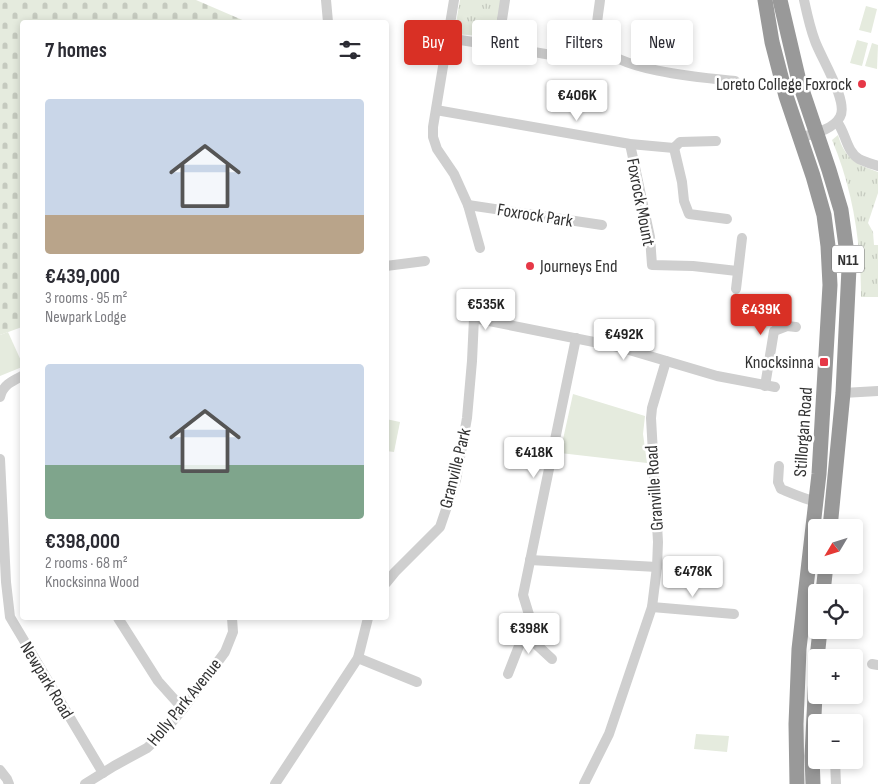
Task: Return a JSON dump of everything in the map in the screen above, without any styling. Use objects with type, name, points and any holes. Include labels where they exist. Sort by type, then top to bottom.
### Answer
[{"type":"highway","name":"Stillorgan Road","points":[[765,0],[775,55],[824,215],[830,285],[817,502],[799,649],[796,724],[797,784]]},
{"type":"highway","name":"Stillorgan Road","points":[[780,0],[799,81],[841,210],[849,268],[843,393],[831,519]]},
{"type":"highway","points":[[813,784],[812,756],[815,704]]},
{"type":"street","points":[[326,0],[328,20]]},
{"type":"street","name":"Foxrock Park","points":[[451,20],[454,0]]},
{"type":"street","points":[[501,20],[504,0]]},
{"type":"street","points":[[600,0],[596,37],[599,45],[606,51],[624,60],[653,70],[735,81]]},
{"type":"street","points":[[799,138],[816,133],[837,122],[841,116],[842,108],[816,43],[804,0]]},
{"type":"street","name":"Foxrock Park","points":[[444,65],[433,126],[433,137],[437,149],[454,174],[468,205],[480,248]]},
{"type":"street","points":[[436,110],[674,153]]},
{"type":"street","points":[[837,122],[843,130],[852,152],[860,159],[878,166]]},
{"type":"street","points":[[716,141],[680,142],[674,153],[682,182],[684,200],[689,214],[728,219]]},
{"type":"street","name":"Foxrock Mount","points":[[630,144],[650,237],[652,265],[693,266],[738,271]]},
{"type":"street","name":"Foxrock Park","points":[[468,205],[602,225]]},
{"type":"street","points":[[736,289],[742,238]]},
{"type":"street","points":[[389,266],[425,261]]},
{"type":"street","name":"Granville Park","points":[[389,579],[440,527],[456,480],[467,418],[474,318],[472,301]]},
{"type":"street","points":[[474,318],[619,347],[717,376],[770,386],[774,332],[787,326],[796,327]]},
{"type":"street","points":[[508,674],[530,618],[523,595],[576,338]]},
{"type":"street","name":"Granville Road","points":[[584,784],[609,734],[652,607],[658,542],[651,418],[652,408],[666,361]]},
{"type":"street","points":[[1,395],[5,386],[20,377]]},
{"type":"street","points":[[843,393],[878,391]]},
{"type":"street","name":"Newpark Road","points":[[0,459],[3,583],[10,617],[102,772]]},
{"type":"street","points":[[779,466],[778,482],[781,489],[803,499],[817,502]]},
{"type":"street","points":[[530,560],[657,566]]},
{"type":"street","points":[[652,607],[734,614]]},
{"type":"street","points":[[119,620],[158,681],[183,708]]},
{"type":"street","name":"Holly Park Avenue","points":[[85,784],[102,772],[148,748],[160,736],[225,652],[233,632],[232,620]]},
{"type":"street","points":[[274,784],[358,658],[368,620]]},
{"type":"street","points":[[524,633],[552,659]]},
{"type":"street","points":[[358,658],[417,682]]},
{"type":"street","points":[[835,769],[836,784]]},
{"type":"street","points":[[0,770],[9,784]]},
{"type":"green space","points":[[0,0],[196,0],[242,20],[20,20],[20,328],[0,335]]},
{"type":"green space","points":[[460,0],[501,0],[498,20],[472,20],[472,35],[462,35],[462,20],[456,20]]},
{"type":"green space","points":[[866,6],[877,9],[871,33],[859,30]]},
{"type":"green space","points":[[857,40],[868,43],[862,66],[850,63]]},
{"type":"green space","points":[[872,43],[878,45],[877,69],[865,66]]},
{"type":"green space","points":[[838,135],[844,150],[852,160],[878,172],[878,193],[868,223],[873,232],[874,245],[878,245],[878,297],[861,297],[861,277],[854,217],[845,178],[832,140]]},
{"type":"green space","points":[[8,332],[20,359],[20,368],[0,376],[0,335]]},
{"type":"green space","points":[[573,394],[645,416],[643,434],[647,463],[560,453]]},
{"type":"green space","points":[[389,420],[400,422],[394,452],[389,451]]},
{"type":"green space","points":[[696,734],[729,736],[727,752],[694,749]]},
{"type":"place","name":"Loreto College Foxrock","points":[[862,84]]},
{"type":"place","name":"Journeys End","points":[[530,266]]},
{"type":"place","name":"Knocksinna","points":[[824,362]]}]
